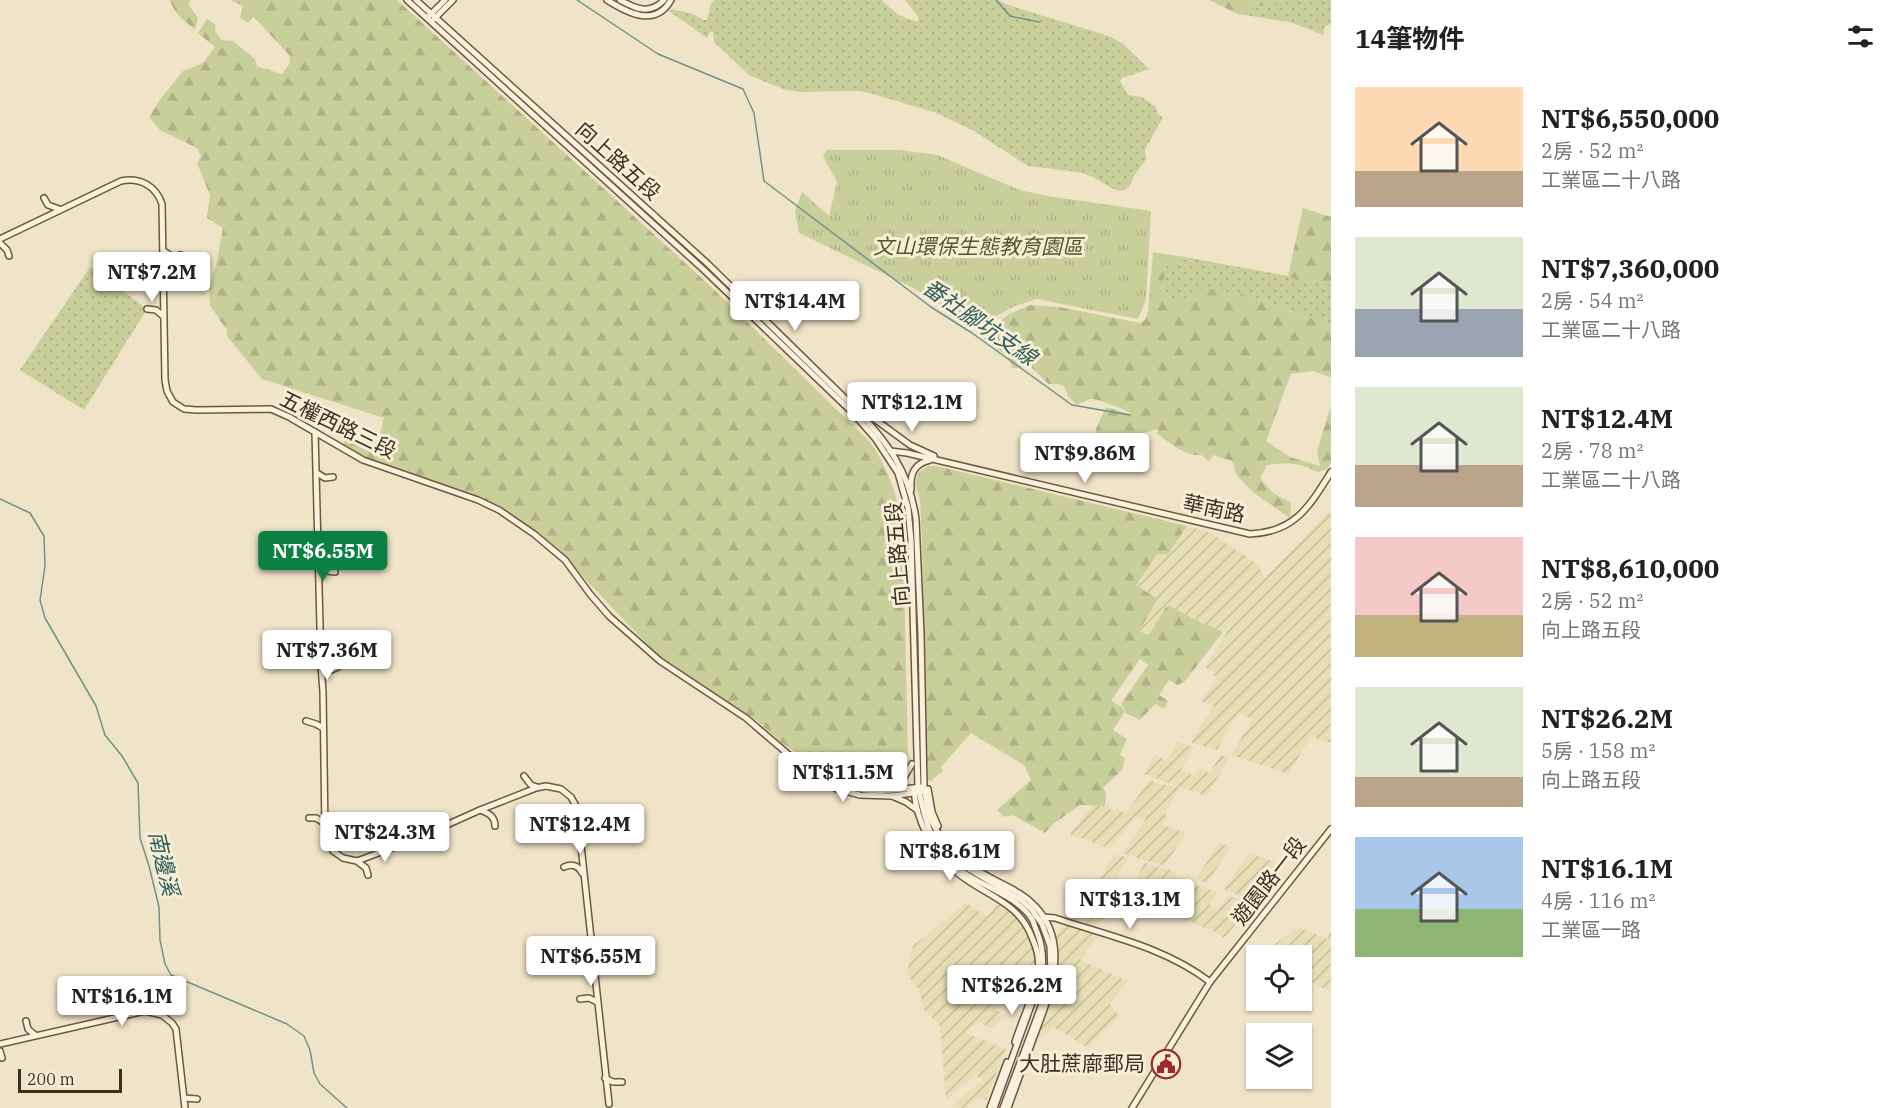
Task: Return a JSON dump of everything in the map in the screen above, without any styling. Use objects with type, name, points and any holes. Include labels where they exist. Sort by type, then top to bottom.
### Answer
[{"type":"main road","name":"向上路五段","points":[[407,0],[716,272],[856,409],[879,433],[892,451],[905,478],[916,519],[921,635],[921,790],[917,810],[923,828],[950,866],[968,881],[1029,920]]},
{"type":"main road","name":"向上路五段","points":[[416,0],[430,19],[784,345],[853,413],[884,451],[898,473],[908,508],[923,811],[934,841],[952,863],[975,880],[1009,899],[1029,920]]},
{"type":"main road","points":[[430,19],[445,0]]},
{"type":"main road","points":[[430,19],[453,0]]},
{"type":"main road","points":[[607,0],[633,14],[644,16],[661,11],[671,0]]},
{"type":"main road","points":[[620,0],[634,8],[644,10],[655,8],[664,0]]},
{"type":"main road","name":"五權西路三段","points":[[0,241],[122,181],[142,182],[152,188],[161,201],[165,383],[174,403],[190,410],[270,409],[363,460],[478,500],[517,521],[565,560],[609,616],[660,662],[740,714],[816,778],[846,792],[860,795],[921,790]]},
{"type":"main road","points":[[44,198],[52,208],[61,209]]},
{"type":"main road","points":[[0,241],[9,256]]},
{"type":"main road","points":[[163,251],[173,257],[181,255]]},
{"type":"main road","points":[[147,309],[153,309],[163,316]]},
{"type":"main road","points":[[866,412],[910,445],[952,464]]},
{"type":"main road","points":[[315,432],[327,839],[333,851],[343,858],[357,861],[366,868],[368,876]]},
{"type":"main road","name":"華南路","points":[[884,451],[932,459],[1250,534],[1265,534],[1290,524],[1305,510],[1331,472]]},
{"type":"main road","points":[[911,490],[914,468],[932,459]]},
{"type":"main road","points":[[317,473],[325,478],[333,477]]},
{"type":"main road","points":[[320,567],[326,571],[335,572]]},
{"type":"main road","points":[[321,665],[331,670],[338,668]]},
{"type":"main road","points":[[306,721],[323,728]]},
{"type":"main road","points":[[912,764],[903,779],[890,793],[917,810]]},
{"type":"main road","points":[[524,776],[531,785],[553,787],[566,793],[574,803],[609,1104]]},
{"type":"main road","points":[[357,861],[411,841],[538,787]]},
{"type":"main road","name":"向上路五段","points":[[921,790],[942,834],[959,856],[971,866],[1022,895],[1034,905],[1048,926],[1056,954],[1053,982],[1008,1108]]},
{"type":"main road","points":[[480,810],[491,815],[495,825]]},
{"type":"main road","points":[[577,816],[586,821],[592,821]]},
{"type":"main road","points":[[309,818],[318,819],[326,824]]},
{"type":"main road","points":[[397,827],[403,837],[411,841]]},
{"type":"main road","name":"遊園路一段","points":[[1132,1108],[1210,982],[1331,829]]},
{"type":"main road","points":[[564,867],[574,865],[583,874]]},
{"type":"main road","name":"向上路五段","points":[[1003,1108],[1050,980],[1050,946],[1041,917]]},
{"type":"main road","points":[[992,1108],[1041,978],[1043,959],[1041,946],[1029,920],[1041,917],[1055,918],[1150,949],[1171,957],[1210,982]]},
{"type":"main road","points":[[1048,926],[1055,918]]},
{"type":"main road","points":[[592,952],[606,956]]},
{"type":"main road","points":[[580,999],[589,998],[597,1002]]},
{"type":"main road","points":[[0,1044],[135,1012],[151,1011],[162,1015],[176,1029],[185,1108]]},
{"type":"main road","points":[[26,1022],[28,1029],[35,1035]]},
{"type":"main road","points":[[0,1051],[2,1058]]},
{"type":"main road","points":[[605,1078],[613,1082],[622,1082]]},
{"type":"main road","points":[[184,1098],[197,1099]]},
{"type":"shaded area","points":[[1331,511],[1331,743],[1311,737],[1288,774],[1231,755],[1253,719],[1238,713],[1217,750],[1190,742],[1214,706],[1201,701],[1217,678],[1213,676],[1215,673],[1205,667],[1237,616],[1223,632],[1189,615],[1166,607],[1149,635],[1141,633],[1136,587],[1157,554],[1168,554],[1187,526],[1211,533],[1256,563],[1265,578]]},
{"type":"shaded area","points":[[1178,742],[1194,747],[1181,770],[1194,776],[1199,768],[1210,773],[1220,755],[1229,758],[1207,796],[1143,774],[1155,755],[1167,761]]},
{"type":"shaded area","points":[[1149,780],[1180,787],[1165,814],[1167,817],[1162,825],[1186,833],[1164,866],[1122,853],[1146,819],[1135,817],[1111,849],[1070,834],[1097,799],[1114,811],[1117,808],[1126,813]]},
{"type":"shaded area","points":[[1219,843],[1231,847],[1207,883],[1196,879]]},
{"type":"shaded area","points":[[1249,853],[1280,864],[1255,902],[1224,889]]},
{"type":"shaded area","points":[[1115,854],[1128,858],[1108,891],[1116,895],[1120,889],[1123,890],[1125,887],[1129,889],[1145,863],[1171,870],[1177,874],[1175,878],[1218,893],[1209,904],[1217,910],[1228,896],[1247,903],[1250,908],[1224,938],[1175,913],[1121,897],[1096,927],[1067,917],[1091,888],[1095,887]]},
{"type":"shaded area","points":[[999,901],[1023,924],[1034,949],[1036,967],[1033,983],[1029,980],[1002,1002],[996,1010],[1006,1016],[990,1030],[980,1021],[967,1031],[967,1034],[1006,1049],[986,1100],[978,1098],[966,1108],[959,1108],[952,1105],[983,1080],[975,1075],[946,1100],[940,1025],[924,1010],[919,990],[907,974],[909,962],[913,946],[966,903],[987,916]]},
{"type":"shaded area","points":[[1066,923],[1098,933],[1080,960],[1128,981],[1110,1004],[1119,1016],[1087,1047],[1053,1027],[1035,1044],[1051,1000],[1057,971],[1055,937]]},
{"type":"shaded area","points":[[1298,927],[1327,939],[1331,930],[1331,991],[1312,983],[1312,945],[1274,945]]},
{"type":"green space","points":[[169,0],[191,0],[188,4],[198,18],[195,30],[177,14]]},
{"type":"green space","points":[[230,0],[397,0],[706,282],[870,442],[890,480],[903,522],[908,759],[897,780],[869,786],[843,782],[783,744],[756,720],[660,658],[569,562],[537,533],[485,500],[363,458],[343,444],[348,433],[378,442],[384,418],[262,379],[227,336],[227,330],[210,306],[209,285],[216,266],[223,228],[207,218],[210,195],[197,163],[201,156],[197,148],[160,130],[149,117],[183,71],[203,63],[215,47],[198,33],[207,19],[216,25],[215,31],[222,40],[233,41],[255,59],[257,66],[282,74],[290,63],[289,55],[254,17],[248,23],[240,18],[243,6]]},
{"type":"green space","points":[[714,0],[882,0],[897,14],[916,21],[919,20],[918,16],[905,0],[998,0],[1109,36],[1122,43],[1149,69],[1122,78],[1120,81],[1128,95],[1142,97],[1156,107],[1157,113],[1163,118],[1145,149],[1146,160],[1135,174],[1129,187],[1121,191],[1113,189],[1091,176],[1078,172],[1028,166],[972,130],[934,112],[866,92],[799,92],[783,89],[749,75],[714,42],[713,32],[710,32],[707,38],[669,11],[671,9],[690,13],[707,20]]},
{"type":"green space","points":[[1209,0],[1280,0],[1280,2],[1238,14]]},
{"type":"green space","points":[[1280,0],[1331,0],[1331,24],[1324,27],[1324,35],[1290,22],[1238,14]]},
{"type":"green space","name":"文山環保生態教育園區","points":[[827,150],[900,150],[937,155],[1020,190],[1151,211],[1146,300],[1138,319],[1037,299],[1015,306],[983,323],[963,318],[915,289],[799,233],[795,211],[802,192],[829,216],[837,182],[823,156]]},
{"type":"green space","points":[[1303,208],[1331,217],[1331,286],[1325,282],[1301,282],[1288,276]]},
{"type":"green space","points":[[1153,252],[1179,256],[1166,267],[1162,289],[1177,303],[1186,301],[1196,287],[1243,294],[1321,322],[1331,328],[1331,378],[1314,371],[1291,374],[1266,441],[1290,457],[1320,466],[1317,451],[1331,405],[1331,463],[1327,469],[1318,472],[1293,464],[1267,465],[1260,478],[1273,493],[1291,503],[1290,518],[1254,493],[1237,476],[1232,461],[1213,455],[1209,461],[1201,455],[1189,454],[1157,434],[1158,429],[1137,435],[1133,457],[1123,465],[1118,464],[1112,459],[1105,444],[1097,438],[1096,429],[1106,407],[1129,414],[1130,412],[1094,399],[1077,405],[1068,396],[1064,386],[1049,384],[1029,367],[1013,368],[1007,356],[984,339],[988,325],[998,323],[1009,314],[1030,305],[1059,307],[1140,323],[1145,320],[1148,311]]},
{"type":"green space","points":[[1179,256],[1288,276],[1306,283],[1325,282],[1331,286],[1331,328],[1321,322],[1243,294],[1177,303],[1162,289],[1166,267]]},
{"type":"green space","points":[[90,267],[147,309],[84,410],[20,370]]},
{"type":"green space","points":[[928,466],[936,466],[1187,526],[1168,554],[1157,554],[1136,586],[1158,599],[1140,629],[1141,632],[1149,635],[1166,607],[1170,606],[1223,632],[1185,681],[1178,685],[1169,680],[1159,695],[1168,701],[1166,707],[1155,704],[1140,720],[1125,713],[1124,708],[1121,704],[1148,665],[1140,659],[1112,699],[1123,708],[1124,713],[1113,730],[1127,739],[1120,755],[1125,758],[1122,770],[1103,788],[1106,792],[1105,806],[1080,805],[1053,824],[1045,833],[1013,815],[1004,817],[997,810],[1031,780],[1024,765],[971,733],[941,767],[943,771],[930,782],[926,777],[922,542],[920,500],[915,484],[919,472]]},
{"type":"waterway","name":"番社腳坑支線","points":[[577,0],[658,54],[743,89],[754,113],[764,181],[931,307],[972,333],[1072,405],[1130,415]]},
{"type":"waterway","points":[[996,0],[1010,16],[1039,22]]},
{"type":"waterway","name":"南邊溪","points":[[0,499],[30,513],[44,536],[45,566],[40,600],[45,618],[96,706],[105,735],[122,756],[138,783],[140,838],[159,907],[160,940],[165,964],[171,975],[287,1024],[304,1036],[310,1050],[314,1073],[320,1084],[347,1108]]},
{"type":"place","name":"大肚蔗廍郵局","points":[[1166,1064]]}]
